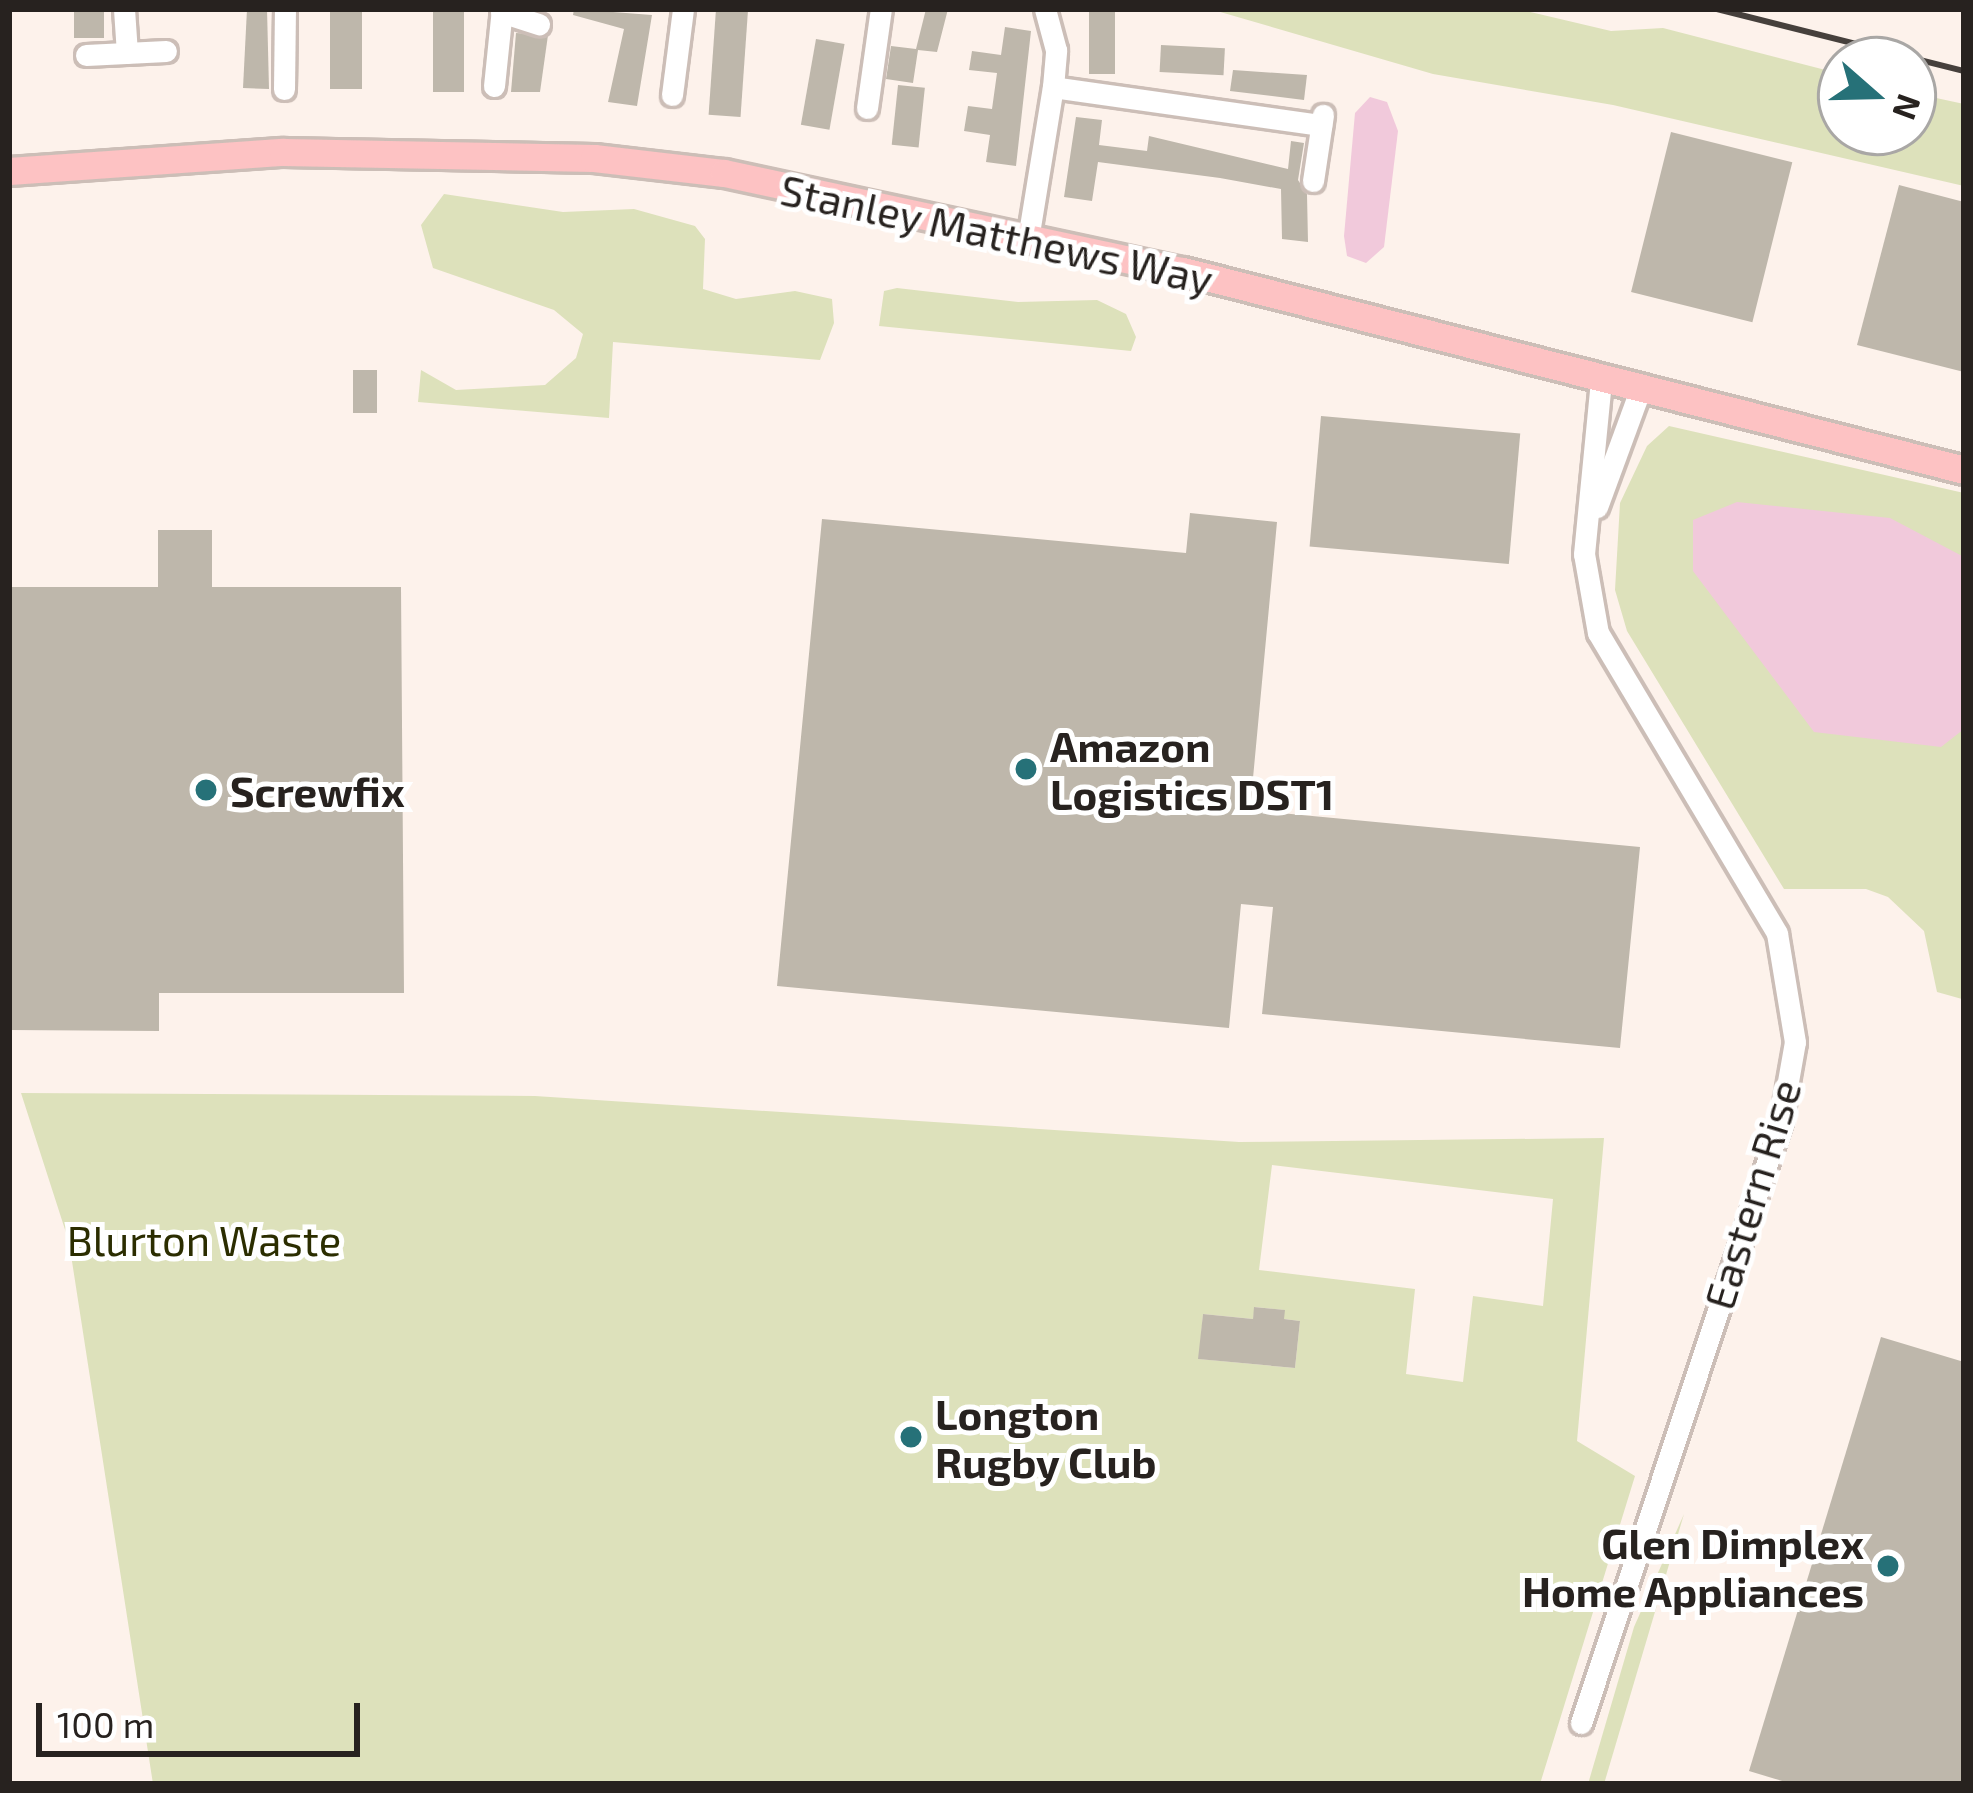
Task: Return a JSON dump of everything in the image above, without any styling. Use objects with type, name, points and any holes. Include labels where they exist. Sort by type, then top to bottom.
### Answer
[{"type":"main road","name":"Stanley Matthews Way","points":[[9,172],[200,153],[594,158],[724,173],[1028,239],[1964,470]]},
{"type":"street","points":[[124,9],[127,53]]},
{"type":"street","points":[[284,89],[285,9]]},
{"type":"street","points":[[672,94],[682,9]]},
{"type":"street","points":[[867,108],[881,9]]},
{"type":"street","points":[[1028,239],[1053,87],[1054,34],[1045,9]]},
{"type":"street","points":[[494,86],[502,11],[539,24]]},
{"type":"street","points":[[86,56],[166,51]]},
{"type":"street","points":[[1053,87],[1322,120],[1313,181]]},
{"type":"street","name":"Eastern Rise","points":[[1581,1723],[1780,1121],[1795,1042],[1777,933],[1598,633],[1584,554],[1601,380]]},
{"type":"street","name":"Eastern Rise","points":[[1584,554],[1640,390]]},
{"type":"green space","points":[[1210,9],[1518,9],[1611,31],[1663,28],[1817,68],[1817,152],[1613,105],[1433,74]]},
{"type":"green space","points":[[1937,98],[1964,104],[1964,186],[1834,156],[1937,156]]},
{"type":"green space","points":[[444,194],[563,212],[634,209],[695,226],[705,239],[703,289],[736,299],[795,291],[832,299],[834,323],[820,360],[613,342],[609,418],[418,402],[421,370],[456,390],[545,385],[576,358],[583,334],[554,310],[433,268],[421,225]]},
{"type":"green space","points":[[897,288],[1018,302],[1097,300],[1126,314],[1136,337],[1131,351],[879,326],[884,291]]},
{"type":"green space","points":[[1669,426],[1964,493],[1962,999],[1937,992],[1924,931],[1888,897],[1866,889],[1784,889],[1627,631],[1615,590],[1620,503],[1647,446]]},
{"type":"green space","name":"Longton Rugby Club","points":[[21,1093],[535,1096],[1239,1142],[1604,1138],[1577,1441],[1635,1476],[1540,1784],[153,1784],[69,1242]],"holes":[[[1272,1165],[1553,1199],[1543,1306],[1473,1296],[1463,1382],[1406,1374],[1415,1289],[1259,1270]],[[1255,1307],[1284,1310],[1284,1319],[1300,1321],[1295,1368],[1199,1359],[1203,1314],[1253,1319]]]},
{"type":"green space","points":[[1684,1514],[1604,1784],[1588,1784],[1634,1627]]},
{"type":"shaded area","points":[[1370,97],[1387,102],[1398,131],[1384,247],[1366,263],[1347,256],[1344,236],[1355,113]]},
{"type":"shaded area","points":[[1737,502],[1890,518],[1964,557],[1964,729],[1941,747],[1814,732],[1693,571],[1693,520]]},
{"type":"building","points":[[74,9],[104,9],[104,38],[74,38]]},
{"type":"building","points":[[247,9],[267,9],[269,89],[243,88]]},
{"type":"building","points":[[330,9],[362,9],[362,89],[330,89]]},
{"type":"building","points":[[433,9],[464,9],[464,92],[433,92]]},
{"type":"building","points":[[574,9],[652,15],[637,106],[608,102],[624,29],[573,15]]},
{"type":"building","points":[[716,9],[748,11],[741,117],[709,115]]},
{"type":"building","points":[[926,9],[948,9],[937,52],[918,50],[913,83],[886,79],[891,46],[916,49]]},
{"type":"building","points":[[1089,9],[1115,9],[1115,74],[1089,74]]},
{"type":"building","points":[[1005,27],[1031,31],[1016,166],[986,162],[990,135],[964,131],[968,106],[992,109],[997,73],[969,70],[972,51],[1001,55]]},
{"type":"building","points":[[516,33],[548,35],[540,92],[511,92]]},
{"type":"building","points":[[816,39],[845,44],[829,130],[801,125]]},
{"type":"building","points":[[1161,45],[1225,48],[1223,75],[1160,72]]},
{"type":"building","points":[[1233,70],[1307,75],[1304,100],[1230,91]]},
{"type":"building","points":[[898,85],[925,88],[919,147],[892,145]]},
{"type":"building","points":[[1076,117],[1102,120],[1099,145],[1147,151],[1149,136],[1288,169],[1291,141],[1304,143],[1298,180],[1307,194],[1308,242],[1282,239],[1281,189],[1098,162],[1092,201],[1064,197]]},
{"type":"building","points":[[1671,132],[1792,162],[1752,322],[1631,292]]},
{"type":"building","points":[[1899,185],[1964,202],[1964,372],[1857,345]]},
{"type":"building","points":[[353,370],[377,370],[377,413],[353,413]]},
{"type":"building","points":[[1321,416],[1520,433],[1509,564],[1310,547]]},
{"type":"building","name":"Amazon Logistics DST1","points":[[1190,513],[1277,522],[1250,810],[1640,847],[1620,1048],[1262,1014],[1273,907],[1241,904],[1229,1028],[777,986],[822,519],[1186,553]]},
{"type":"building","name":"Screwfix","points":[[158,530],[212,530],[212,587],[401,587],[404,993],[159,993],[159,1031],[9,1030],[9,587],[158,587]]},
{"type":"building","points":[[1254,1307],[1285,1310],[1284,1319],[1300,1321],[1295,1368],[1198,1359],[1203,1314],[1253,1319]]},
{"type":"building","name":"Glen Dimplex Home Appliances","points":[[1881,1337],[1964,1362],[1964,1784],[1792,1784],[1749,1771]]},
{"type":"railway","points":[[1717,9],[1964,71]]},
{"type":"place","name":"Amazon Logistics DST1","points":[[1026,769]]},
{"type":"place","name":"Screwfix","points":[[206,790]]},
{"type":"place","name":"Longton Rugby Club","points":[[911,1437]]},
{"type":"place","name":"Glen Dimplex Home Appliances","points":[[1888,1566]]},
{"type":"park label","name":"Blurton Waste","points":[[204,1239]]}]
